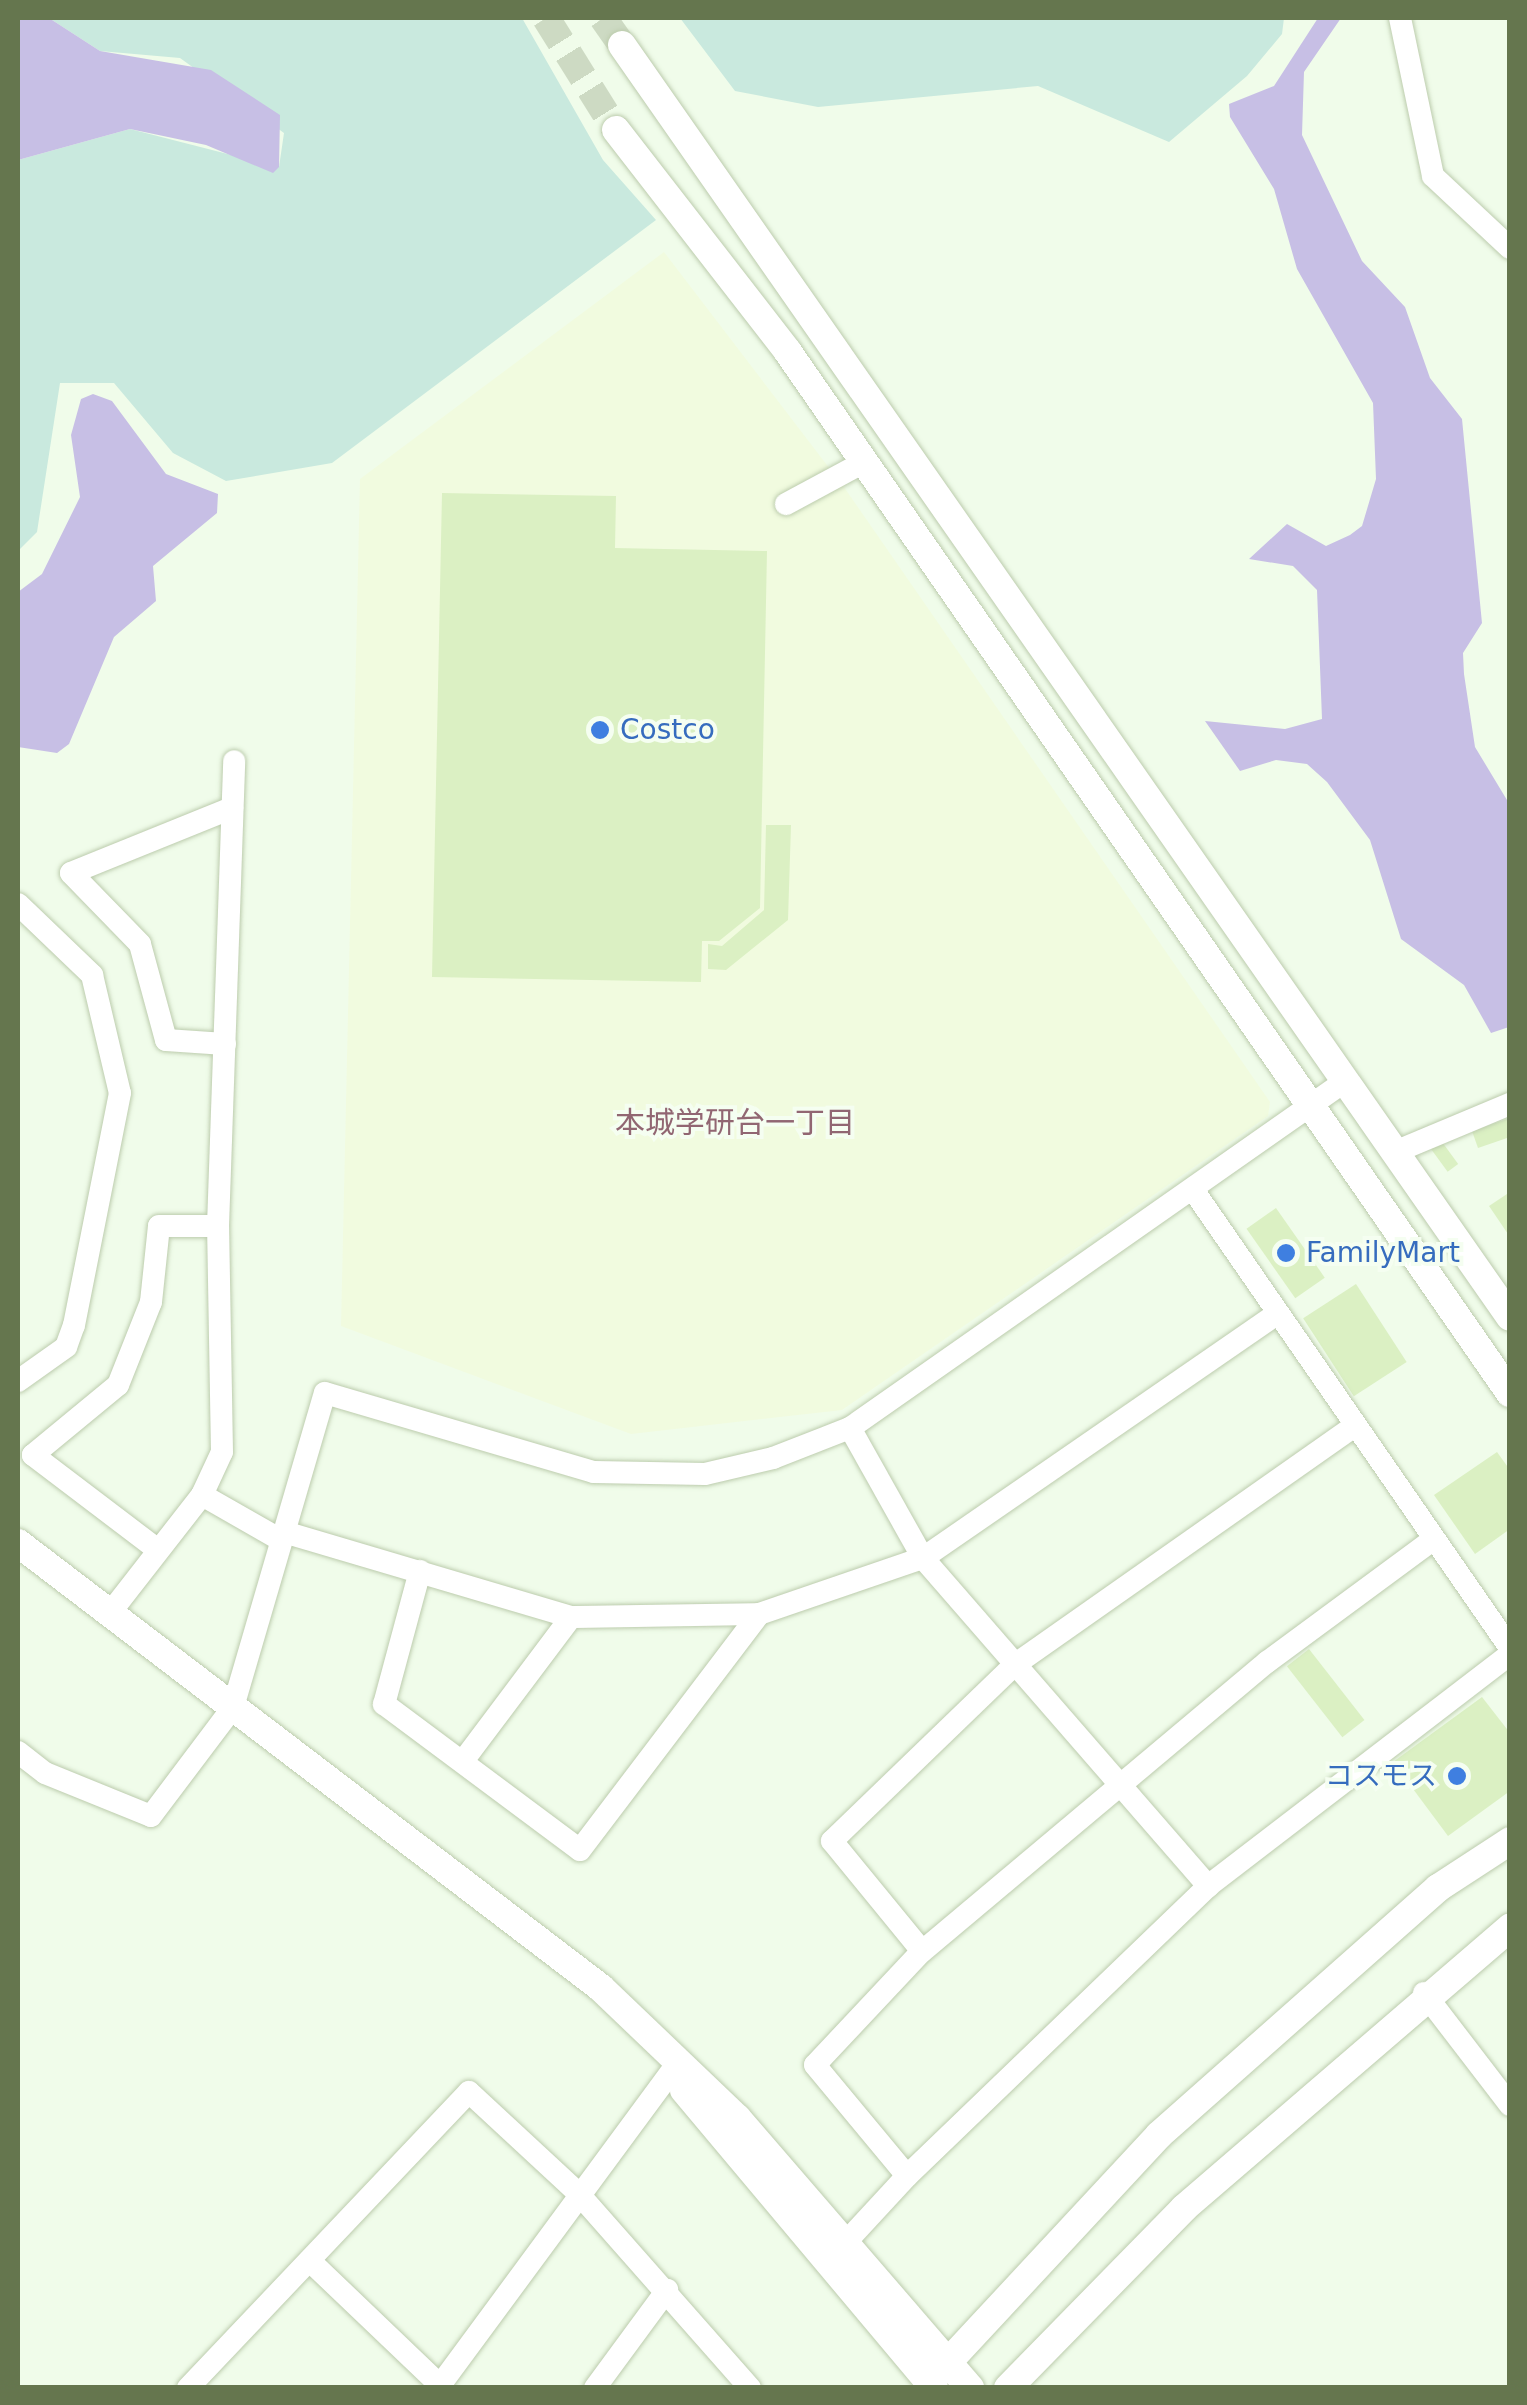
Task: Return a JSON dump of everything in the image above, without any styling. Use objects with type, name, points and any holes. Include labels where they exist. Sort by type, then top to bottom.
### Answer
[{"type":"street","points":[[1400,18],[1433,176],[1510,248]]},
{"type":"street","points":[[622,45],[1510,1317]]},
{"type":"street","points":[[616,130],[864,462],[1510,1393]]},
{"type":"street","points":[[786,504],[864,462],[896,439]]},
{"type":"street","points":[[1053,734],[1084,712]]},
{"type":"street","points":[[110,1613],[202,1495],[222,1452],[218,1226],[234,761]]},
{"type":"street","points":[[225,1044],[166,1040],[140,944],[71,873],[232,808]]},
{"type":"street","points":[[18,904],[92,975],[120,1094],[74,1324],[66,1347],[18,1381]]},
{"type":"street","points":[[18,1752],[45,1773],[151,1816],[229,1713],[325,1394],[594,1472],[651,1478],[773,1458],[850,1428],[1196,1194],[1344,1082]]},
{"type":"street","points":[[1395,1152],[1510,1104]]},
{"type":"street","points":[[847,2240],[907,2176],[1208,1886],[1510,1651],[1274,1316],[1196,1194]]},
{"type":"street","points":[[158,1550],[33,1454],[118,1386],[151,1302],[160,1226],[218,1226]]},
{"type":"street","points":[[202,1495],[283,1536],[420,1571],[571,1617],[760,1614],[923,1558],[1274,1316]]},
{"type":"street","points":[[922,1951],[832,1841],[1013,1666],[1353,1427]]},
{"type":"street","points":[[850,1428],[923,1558],[1116,1787],[1208,1886]]},
{"type":"street","points":[[907,2176],[815,2066],[922,1951],[1116,1787],[1434,1539]]},
{"type":"street","points":[[18,1542],[229,1713]]},
{"type":"street","points":[[18,1562],[543,1937],[847,2240],[934,2380]]},
{"type":"street","points":[[420,1571],[384,1704],[580,1850],[760,1614]]},
{"type":"street","points":[[462,1761],[571,1617]]},
{"type":"street","points":[[934,2380],[1159,2136],[1438,1888],[1510,1841]]},
{"type":"street","points":[[1008,2388],[1184,2208],[1424,1994],[1510,1928]]},
{"type":"street","points":[[1424,1994],[1508,2100]]},
{"type":"street","points":[[310,2261],[440,2387],[578,2193],[674,2067]]},
{"type":"street","points":[[674,2067],[934,2380],[970,2388]]},
{"type":"street","points":[[188,2388],[469,2092],[578,2193],[750,2388]]},
{"type":"street","points":[[595,2388],[667,2290]]},
{"type":"shaded area","points":[[18,18],[49,18],[100,51],[211,70],[280,115],[279,167],[273,173],[206,145],[130,129],[18,160]]},
{"type":"shaded area","points":[[49,18],[522,18],[603,160],[656,220],[332,463],[226,481],[173,453],[114,383],[60,383],[37,532],[18,551],[18,160],[130,129],[279,167],[284,133],[180,58],[100,51]]},
{"type":"shaded area","points":[[680,18],[1284,18],[1282,34],[1247,76],[1169,142],[1038,86],[818,107],[735,91]]},
{"type":"shaded area","points":[[1318,18],[1341,18],[1304,72],[1302,135],[1362,261],[1405,307],[1430,378],[1462,419],[1482,623],[1463,653],[1464,674],[1475,747],[1510,805],[1509,1027],[1491,1033],[1464,985],[1401,939],[1370,840],[1327,782],[1307,764],[1276,760],[1240,771],[1205,721],[1285,729],[1322,719],[1317,590],[1293,566],[1249,559],[1287,524],[1326,546],[1350,535],[1362,526],[1376,479],[1373,403],[1297,269],[1274,189],[1230,117],[1229,104],[1274,86]]},
{"type":"shaded area","name":"Costco","points":[[664,252],[846,490],[1270,1102],[1268,1116],[842,1410],[631,1434],[341,1326],[360,479]]},
{"type":"shaded area","points":[[93,394],[112,401],[166,474],[218,494],[217,513],[153,566],[156,601],[114,637],[69,744],[57,753],[18,747],[18,592],[42,574],[80,497],[71,435],[81,399]]},
{"type":"building","name":"Costco","points":[[442,493],[616,496],[615,548],[767,551],[760,908],[719,941],[702,941],[701,982],[432,977]]},
{"type":"building","points":[[766,825],[791,825],[788,920],[726,970],[708,969],[708,944],[722,946],[764,910]]},
{"type":"building","points":[[1510,1118],[1510,1137],[1478,1148],[1472,1131]]},
{"type":"building","points":[[1437,1135],[1458,1164],[1448,1172],[1426,1143]]},
{"type":"building","points":[[1510,1192],[1510,1237],[1489,1206]]},
{"type":"building","name":"FamilyMart","points":[[1276,1208],[1325,1278],[1295,1298],[1247,1229]]},
{"type":"building","points":[[1356,1284],[1407,1362],[1354,1396],[1303,1318]]},
{"type":"building","points":[[1497,1452],[1510,1470],[1510,1529],[1475,1554],[1434,1495]]},
{"type":"building","points":[[1309,1649],[1364,1720],[1342,1737],[1287,1666]]},
{"type":"building","name":"コスモス","points":[[1482,1697],[1510,1733],[1510,1791],[1448,1836],[1393,1762]]},
{"type":"tunnel","points":[[546,18],[616,130]]},
{"type":"tunnel","points":[[603,18],[622,45]]},
{"type":"place","name":"Costco","points":[[600,730]]},
{"type":"place","name":"FamilyMart","points":[[1286,1253]]},
{"type":"place","name":"コスモス","points":[[1457,1776]]},
{"type":"district","name":"本城学研台一丁目","points":[[735,1123]]}]
